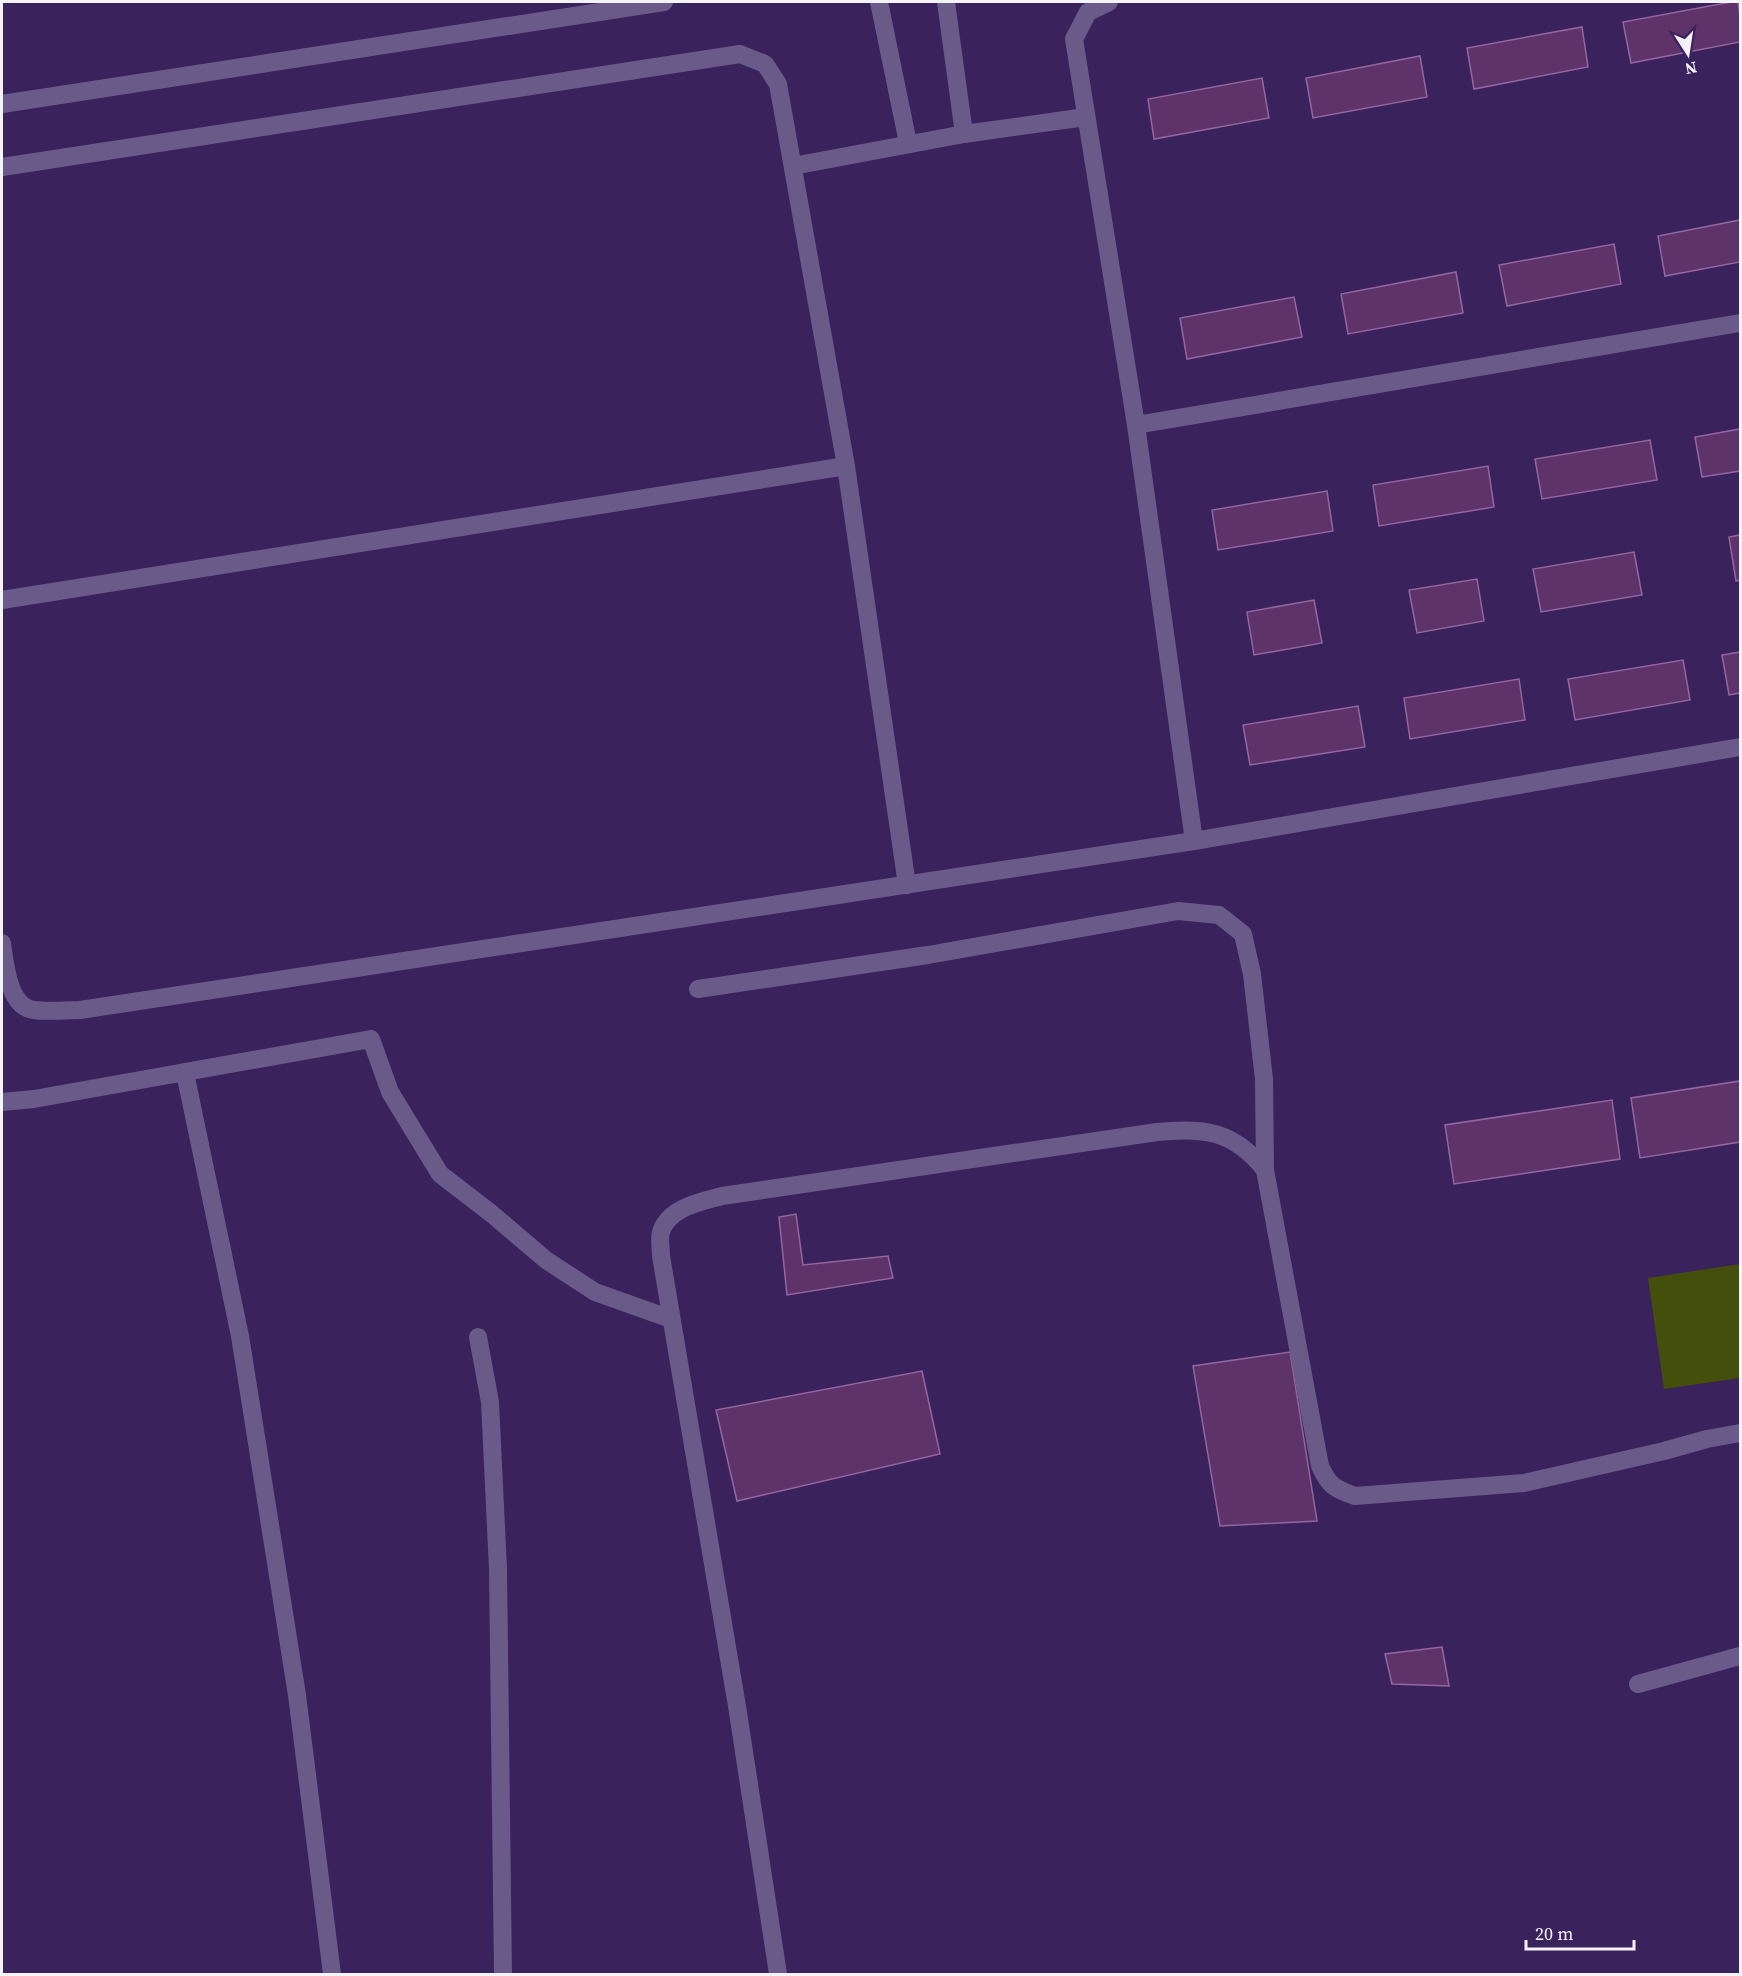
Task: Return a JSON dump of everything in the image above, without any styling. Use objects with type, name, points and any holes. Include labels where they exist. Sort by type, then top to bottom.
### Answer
[{"type":"street","points":[[2,104],[664,2]]},
{"type":"street","points":[[879,2],[908,143]]},
{"type":"street","points":[[946,2],[964,134]]},
{"type":"street","points":[[1109,2],[1088,12],[1074,39],[1136,425],[1194,841]]},
{"type":"street","points":[[2,168],[740,54],[765,64],[778,84],[846,466],[907,885]]},
{"type":"street","points":[[794,166],[908,143],[1086,117]]},
{"type":"street","points":[[1136,425],[1740,323]]},
{"type":"street","points":[[2,600],[846,466]]},
{"type":"street","points":[[2,944],[13,996],[31,1010],[80,1010],[1194,841],[1740,747]]},
{"type":"street","points":[[698,989],[928,955],[1178,911],[1219,915],[1243,933],[1252,974],[1264,1079],[1265,1170],[1320,1466],[1326,1481],[1337,1490],[1355,1496],[1524,1483],[1740,1433]]},
{"type":"street","points":[[2,1100],[34,1099],[371,1039],[390,1092],[440,1174],[546,1260],[595,1292],[671,1319]]},
{"type":"street","points":[[185,1073],[240,1336],[297,1695],[332,1974]]},
{"type":"street","points":[[778,1974],[737,1706],[671,1319],[661,1256],[660,1232],[668,1220],[688,1205],[722,1196],[1186,1129],[1225,1137],[1254,1156],[1265,1170]]},
{"type":"street","points":[[478,1337],[490,1402],[498,1569],[503,1974]]},
{"type":"street","points":[[1638,1684],[1740,1656]]},
{"type":"green space","points":[[1740,1264],[1740,1378],[1664,1389],[1648,1278]]},
{"type":"building","points":[[1738,2],[1740,42],[1631,63],[1623,22]]},
{"type":"building","points":[[1582,27],[1588,67],[1474,89],[1467,48]]},
{"type":"building","points":[[1420,56],[1427,97],[1313,118],[1306,78]]},
{"type":"building","points":[[1262,78],[1269,118],[1154,139],[1148,99]]},
{"type":"building","points":[[1740,220],[1740,262],[1665,276],[1658,236]]},
{"type":"building","points":[[1614,244],[1621,284],[1507,306],[1499,265]]},
{"type":"building","points":[[1456,272],[1463,313],[1348,334],[1341,294]]},
{"type":"building","points":[[1294,297],[1302,337],[1187,359],[1180,318]]},
{"type":"building","points":[[1740,429],[1740,471],[1702,477],[1695,437]]},
{"type":"building","points":[[1650,440],[1657,480],[1542,499],[1535,459]]},
{"type":"building","points":[[1488,466],[1494,507],[1379,526],[1373,485]]},
{"type":"building","points":[[1327,491],[1333,531],[1218,550],[1212,510]]},
{"type":"building","points":[[1740,535],[1740,580],[1736,581],[1729,537]]},
{"type":"building","points":[[1634,552],[1642,595],[1541,612],[1533,569]]},
{"type":"building","points":[[1477,579],[1484,621],[1417,633],[1409,590]]},
{"type":"building","points":[[1314,600],[1322,643],[1254,655],[1247,612]]},
{"type":"building","points":[[1740,652],[1740,693],[1729,695],[1722,655]]},
{"type":"building","points":[[1683,660],[1690,700],[1575,720],[1568,679]]},
{"type":"building","points":[[1519,679],[1525,720],[1410,739],[1404,698]]},
{"type":"building","points":[[1358,706],[1365,747],[1250,765],[1243,725]]},
{"type":"building","points":[[1740,1081],[1740,1142],[1640,1158],[1631,1098]]},
{"type":"building","points":[[1612,1100],[1620,1159],[1454,1184],[1445,1125]]},
{"type":"building","points":[[796,1214],[803,1265],[888,1256],[893,1278],[787,1295],[779,1217]]},
{"type":"building","points":[[1290,1352],[1317,1521],[1220,1526],[1193,1366]]},
{"type":"building","points":[[922,1371],[940,1454],[737,1501],[716,1410]]},
{"type":"building","points":[[1442,1647],[1449,1686],[1392,1684],[1385,1654]]}]
